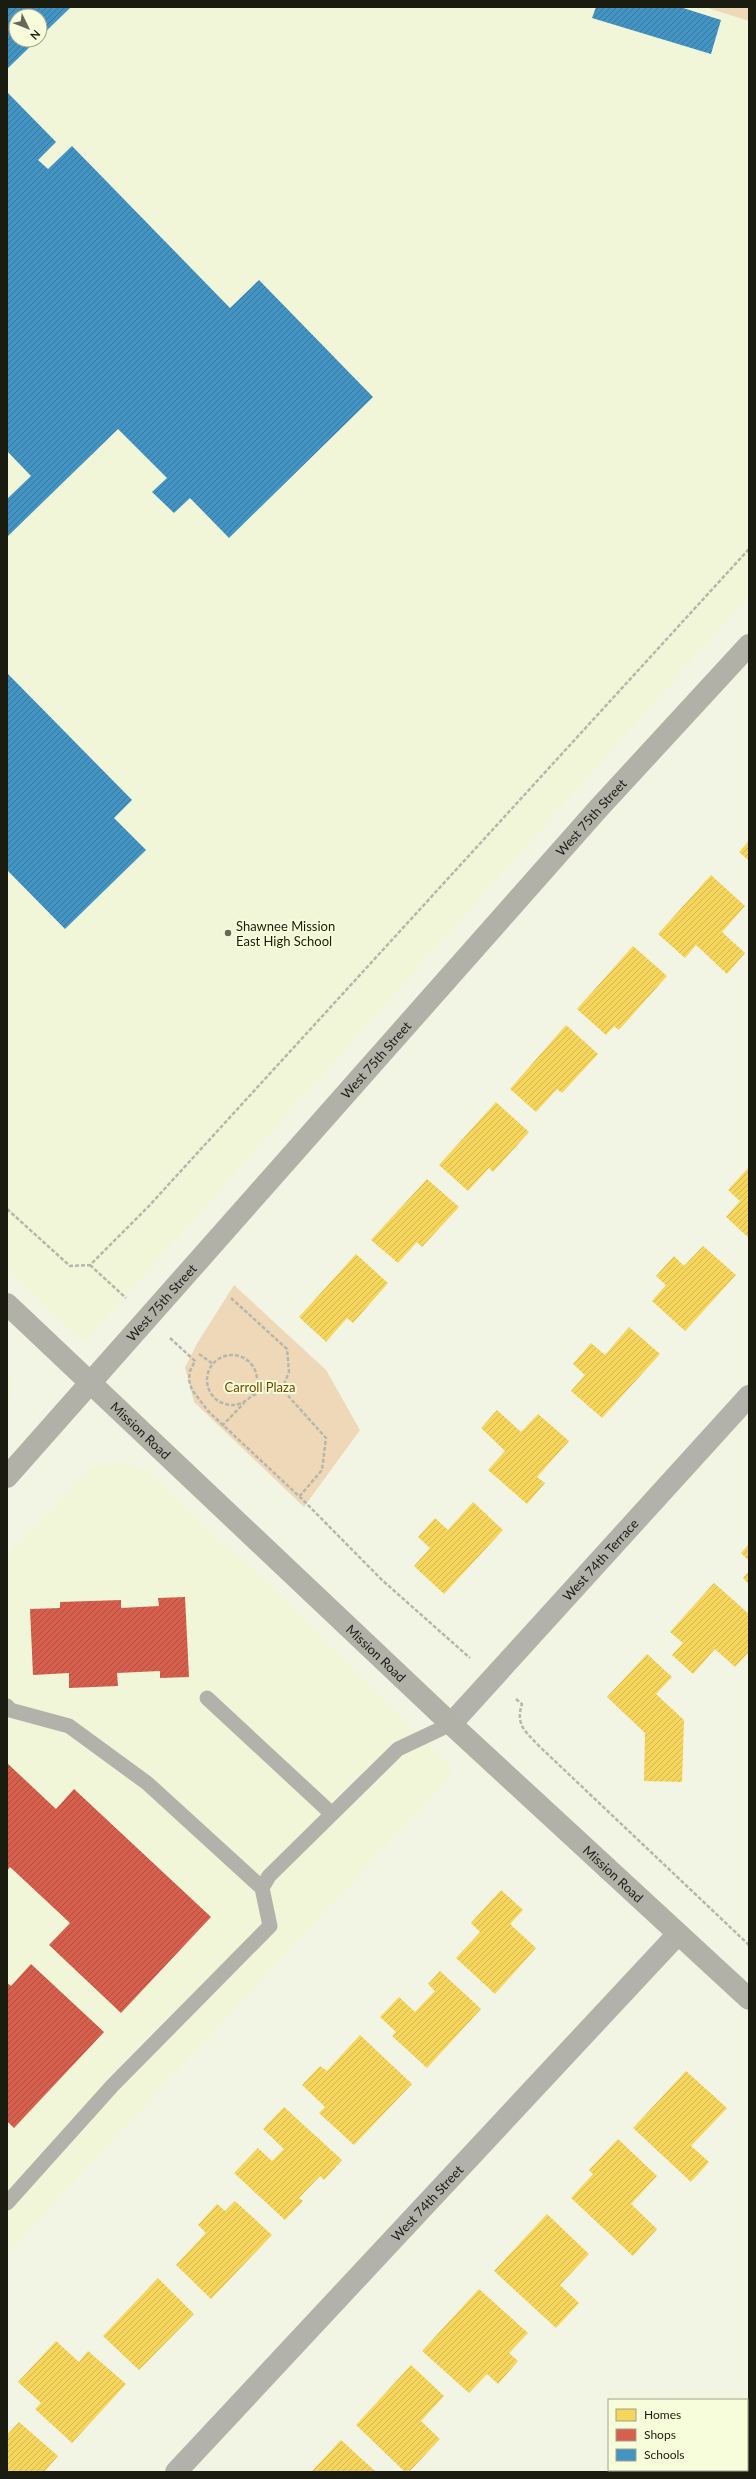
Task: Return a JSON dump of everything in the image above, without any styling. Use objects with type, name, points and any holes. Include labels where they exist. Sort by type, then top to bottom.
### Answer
[{"type":"main road","name":"West 75th Street","points":[[7,1477],[597,810],[749,645]]},
{"type":"main road","name":"Mission Road","points":[[7,1304],[451,1724],[749,1998]]},
{"type":"street","name":"West 74th Terrace","points":[[451,1724],[749,1396]]},
{"type":"street","name":"West 74th Street","points":[[176,2472],[678,1934]]},
{"type":"lane","points":[[207,1698],[332,1814]]},
{"type":"lane","points":[[7,1706],[10,1710],[69,1726],[147,1783],[262,1888],[270,1926],[113,2084],[7,2203]]},
{"type":"lane","points":[[262,1888],[269,1876],[398,1749],[451,1724]]},
{"type":"path","points":[[7,1208],[70,1266],[90,1265],[153,1201],[749,549]]},
{"type":"path","points":[[231,1298],[287,1349],[290,1372],[282,1390]]},
{"type":"path","points":[[198,1354],[213,1364]]},
{"type":"path","points":[[245,1402],[228,1405],[213,1396],[207,1380],[213,1364],[226,1355],[242,1357],[248,1361],[257,1374],[256,1386],[252,1397]]},
{"type":"path","points":[[195,1361],[190,1371],[192,1390],[222,1426],[299,1497],[382,1580],[462,1651]]},
{"type":"path","points":[[222,1426],[245,1402],[264,1388],[282,1390],[326,1438],[322,1470],[299,1497]]},
{"type":"path","points":[[522,1704],[518,1716],[522,1728],[539,1746],[749,1945]]},
{"type":"shaded area","name":"Shawnee Mission East High School","points":[[7,7],[749,7],[749,596],[84,1343],[7,1270]]},
{"type":"shaded area","points":[[7,1366],[12,1383],[11,1399],[7,1412]]},
{"type":"shaded area","points":[[110,1463],[136,1466],[149,1473],[277,1592],[455,1772],[7,2254],[7,1553],[83,1475],[95,1467]]},
{"type":"green space","points":[[705,7],[749,7],[749,21]]},
{"type":"green space","name":"Carroll Plaza","points":[[234,1285],[326,1370],[360,1430],[304,1507],[194,1402],[185,1367],[198,1342]]},
{"type":"building: Homes","points":[[749,841],[749,861],[739,852]]},
{"type":"building: Homes","points":[[711,875],[745,906],[722,932],[745,953],[727,974],[696,945],[685,958],[658,934]]},
{"type":"building: Homes","points":[[633,946],[667,976],[619,1030],[614,1026],[606,1035],[577,1009]]},
{"type":"building: Homes","points":[[566,1025],[598,1054],[562,1093],[557,1089],[536,1112],[510,1089]]},
{"type":"building: Homes","points":[[496,1102],[529,1132],[493,1172],[489,1168],[468,1191],[439,1165]]},
{"type":"building: Homes","points":[[749,1167],[749,1238],[726,1217],[740,1201],[728,1190]]},
{"type":"building: Homes","points":[[427,1179],[459,1207],[422,1247],[417,1242],[398,1263],[371,1240]]},
{"type":"building: Homes","points":[[703,1246],[736,1275],[685,1331],[652,1301],[666,1285],[656,1276],[674,1256],[684,1266]]},
{"type":"building: Homes","points":[[356,1254],[388,1283],[353,1323],[347,1318],[326,1342],[299,1317]]},
{"type":"building: Homes","points":[[629,1327],[660,1354],[602,1418],[571,1391],[585,1375],[573,1364],[591,1343],[605,1355]]},
{"type":"building: Homes","points":[[497,1410],[521,1432],[538,1414],[569,1441],[537,1477],[545,1483],[527,1504],[488,1470],[505,1451],[481,1428]]},
{"type":"building: Homes","points":[[473,1502],[503,1530],[444,1594],[414,1566],[430,1548],[418,1537],[435,1518],[448,1530]]},
{"type":"building: Homes","points":[[749,1544],[749,1561],[741,1553]]},
{"type":"building: Homes","points":[[749,1571],[749,1584],[743,1578]]},
{"type":"building: Homes","points":[[714,1583],[749,1614],[749,1652],[735,1667],[715,1649],[693,1674],[672,1655],[683,1643],[670,1632]]},
{"type":"building: Homes","points":[[647,1654],[672,1677],[656,1694],[684,1720],[682,1782],[644,1781],[645,1733],[607,1697]]},
{"type":"building: Homes","points":[[501,1890],[523,1910],[510,1924],[536,1948],[495,1994],[456,1958],[480,1932],[471,1923]]},
{"type":"building: Homes","points":[[440,1971],[481,2009],[427,2068],[392,2036],[396,2032],[380,2017],[399,1997],[415,2012],[435,1991],[428,1984]]},
{"type":"building: Homes","points":[[360,2035],[412,2084],[354,2145],[319,2113],[325,2107],[302,2085],[320,2066],[327,2071]]},
{"type":"building: Homes","points":[[686,2071],[727,2108],[691,2146],[709,2162],[691,2182],[633,2128]]},
{"type":"building: Homes","points":[[284,2107],[342,2160],[324,2180],[320,2176],[299,2198],[303,2201],[285,2220],[234,2173],[258,2148],[272,2161],[284,2149],[263,2129]]},
{"type":"building: Homes","points":[[618,2139],[657,2176],[631,2204],[657,2229],[633,2256],[571,2198],[593,2174],[589,2170]]},
{"type":"building: Homes","points":[[235,2201],[272,2235],[211,2299],[176,2265],[206,2233],[198,2225],[217,2204],[225,2211]]},
{"type":"building: Homes","points":[[547,2214],[589,2254],[560,2285],[579,2303],[556,2328],[494,2271]]},
{"type":"building: Homes","points":[[158,2278],[194,2314],[139,2370],[103,2336]]},
{"type":"building: Homes","points":[[479,2289],[528,2333],[509,2353],[518,2361],[498,2384],[487,2374],[469,2393],[422,2351]]},
{"type":"building: Homes","points":[[56,2341],[79,2362],[88,2351],[126,2384],[72,2443],[35,2409],[41,2403],[18,2382]]},
{"type":"building: Homes","points":[[411,2365],[444,2396],[421,2421],[440,2439],[409,2472],[405,2472],[356,2425]]},
{"type":"building: Homes","points":[[19,2422],[58,2456],[44,2472],[7,2472],[7,2435]]},
{"type":"building: Homes","points":[[341,2440],[376,2472],[311,2472]]},
{"type":"building: Shops","points":[[185,1597],[189,1677],[160,1678],[160,1671],[117,1673],[118,1686],[69,1688],[69,1673],[33,1675],[30,1609],[60,1608],[60,1602],[121,1600],[121,1608],[159,1606],[158,1598]]},
{"type":"building: Shops","points":[[7,1763],[56,1809],[74,1789],[211,1917],[121,2013],[49,1945],[70,1923],[10,1867],[7,1871]]},
{"type":"building: Shops","points":[[31,1964],[104,2032],[14,2128],[7,2121],[7,1983],[11,1986]]},
{"type":"building: Schools","points":[[7,7],[71,7],[48,29],[48,8],[8,8],[8,48],[29,48],[7,69]]},
{"type":"building: Schools","points":[[596,7],[680,7],[721,20],[711,54],[592,18]]},
{"type":"building: Schools","points":[[7,92],[56,142],[38,160],[48,169],[72,146],[230,308],[259,280],[373,397],[229,538],[190,498],[174,513],[152,492],[167,478],[118,429],[7,537],[7,499],[31,476],[7,451]]},
{"type":"building: Schools","points":[[7,673],[132,800],[114,818],[146,850],[65,929],[7,870]]},
{"type":"place","name":"Shawnee Mission East High School","points":[[228,933]]}]
